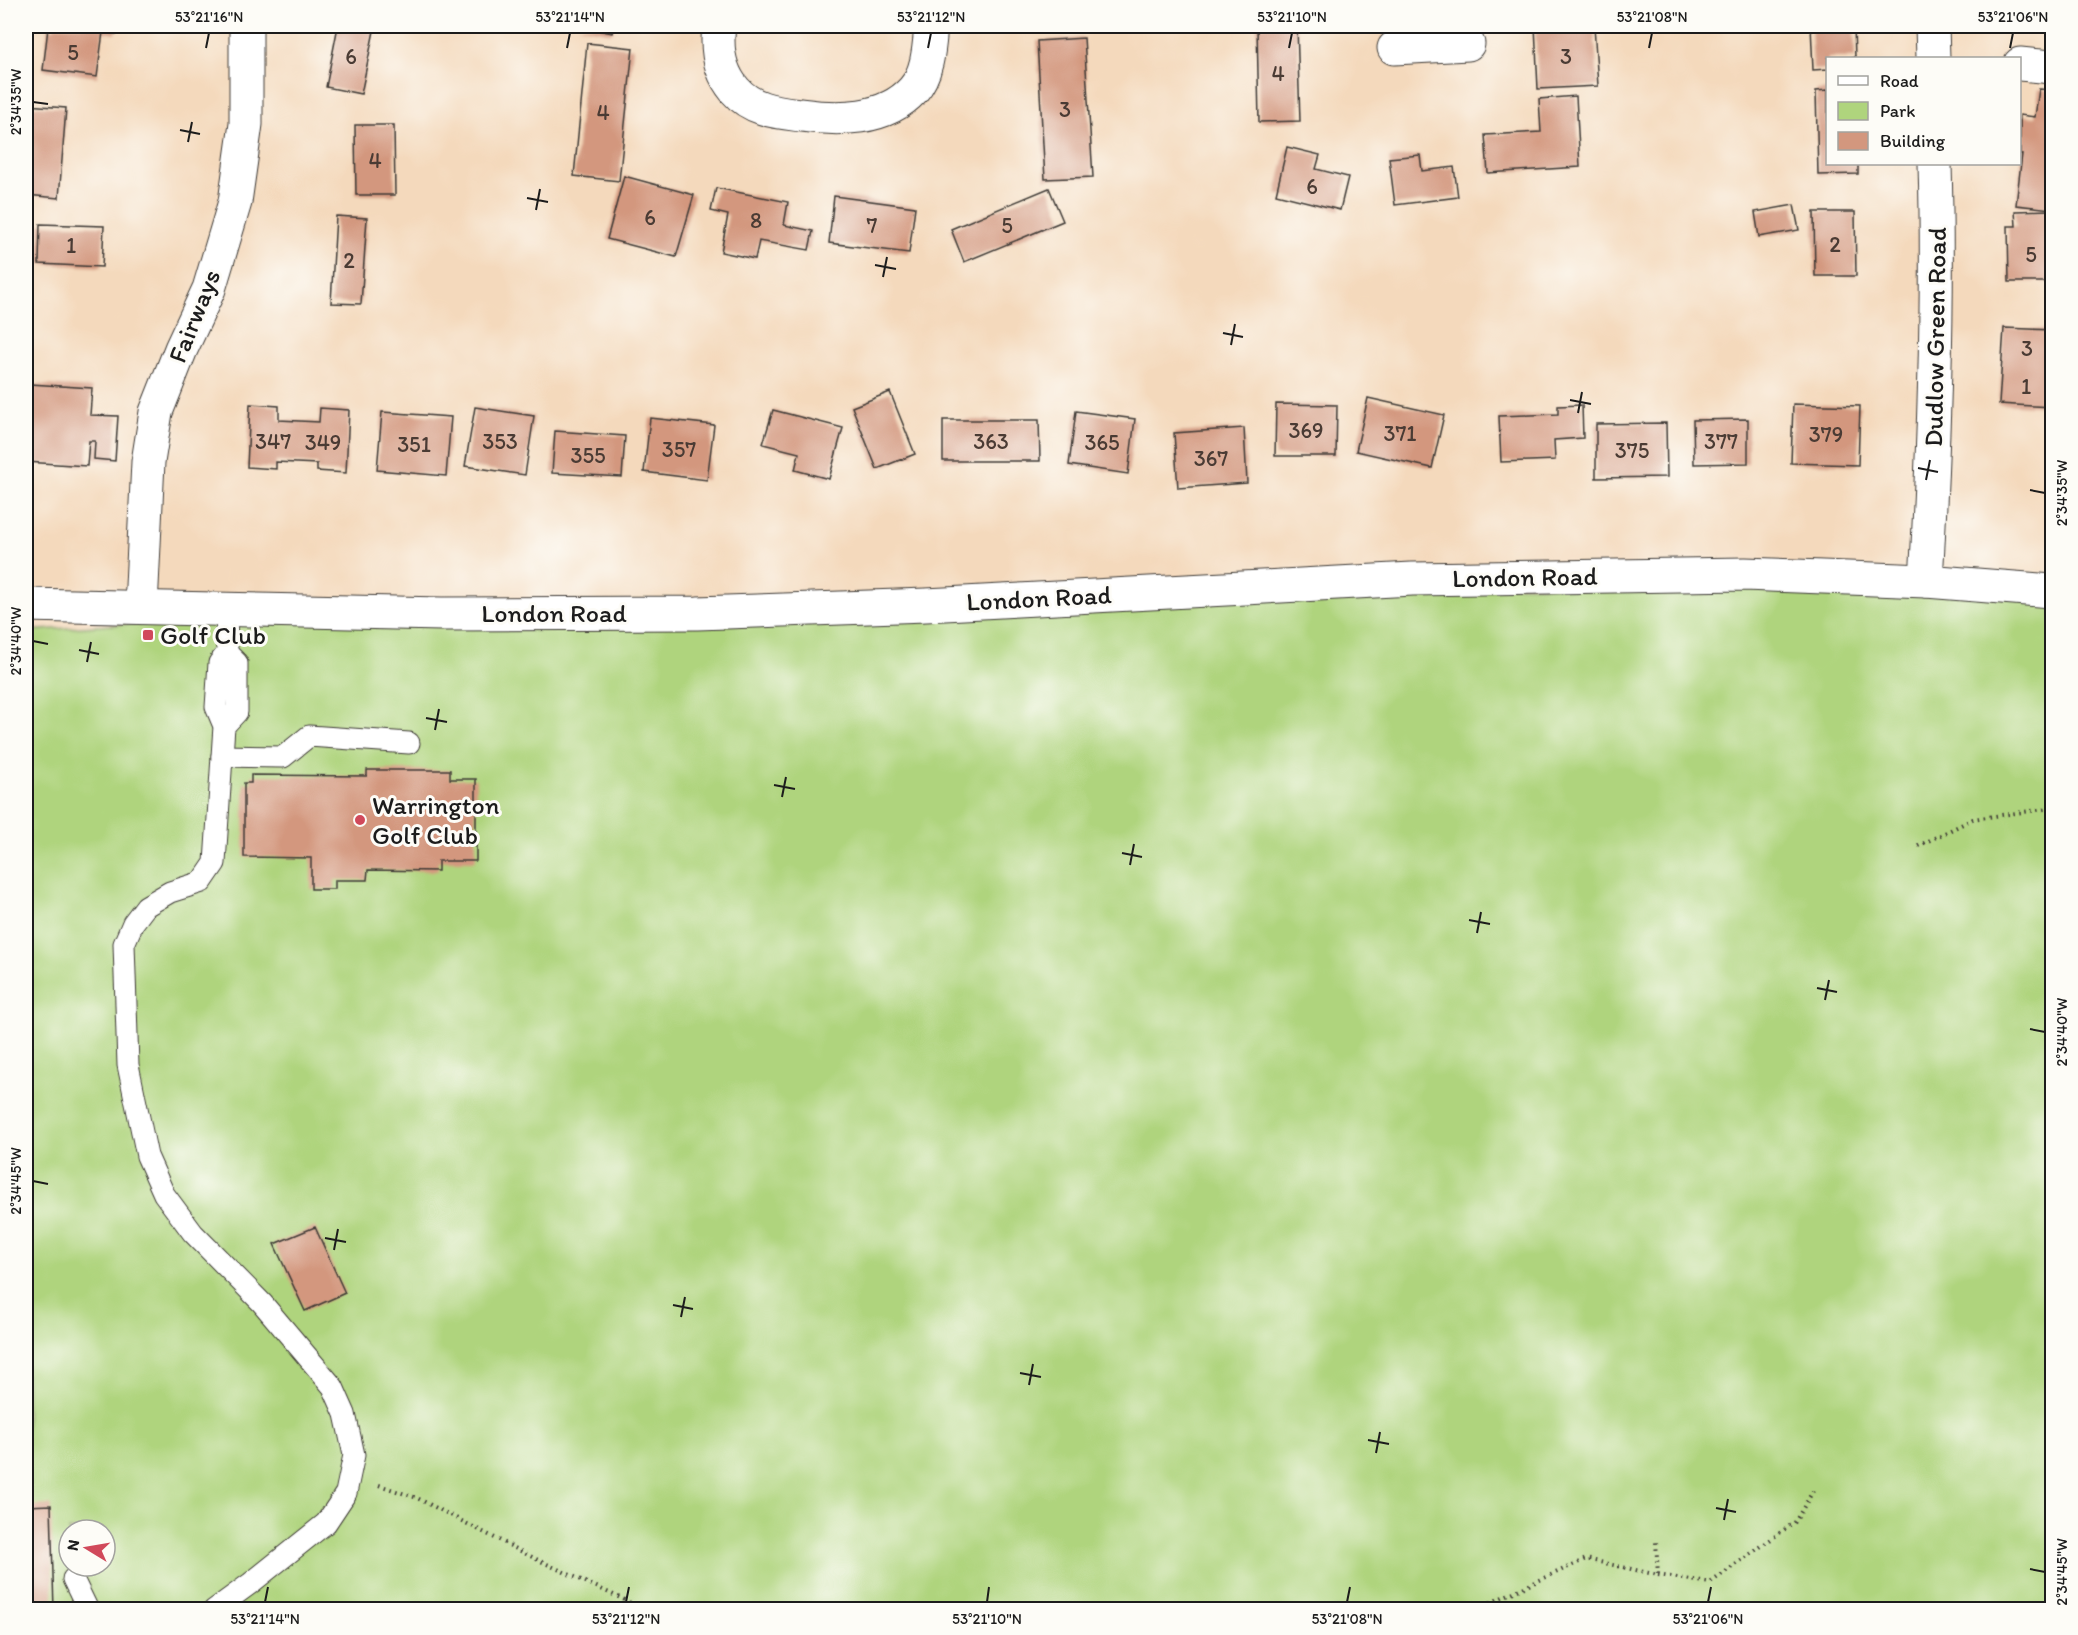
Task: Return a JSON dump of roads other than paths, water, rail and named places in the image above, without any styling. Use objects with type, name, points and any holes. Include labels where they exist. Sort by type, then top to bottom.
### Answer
[{"type":"main road","name":"Fairways","points":[[141,607],[148,462],[156,412],[209,288],[235,202],[246,124],[246,26]]},
{"type":"main road","points":[[718,26],[718,57],[725,76],[735,91],[752,104],[770,111],[831,119],[854,118],[879,111],[900,101],[913,90],[923,74],[928,55],[931,26]]},
{"type":"main road","points":[[1932,26],[1933,57]]},
{"type":"main road","points":[[1394,48],[1430,36],[1468,44]]},
{"type":"main road","points":[[2021,64],[2052,67]]},
{"type":"main road","name":"Dudlow Green Road","points":[[1926,582],[1934,451],[1935,165]]},
{"type":"main road","name":"London Road","points":[[26,605],[441,614],[697,612],[926,604],[1495,577],[1745,574],[1926,582],[2052,591]]},
{"type":"lane","points":[[214,1610],[326,1523],[346,1493],[354,1455],[345,1414],[333,1387],[262,1303],[193,1233],[164,1194],[147,1156],[128,1065],[124,944],[133,923],[146,906],[170,892],[202,882],[215,863],[224,726],[216,707],[219,663],[227,653],[226,608]]},
{"type":"lane","points":[[222,756],[283,757],[309,736],[409,743]]},
{"type":"lane","points":[[73,1579],[88,1610]]},
{"type":"place","name":"Golf Club","points":[[148,635]]},
{"type":"place","name":"Warrington Golf Club","points":[[360,820]]}]
